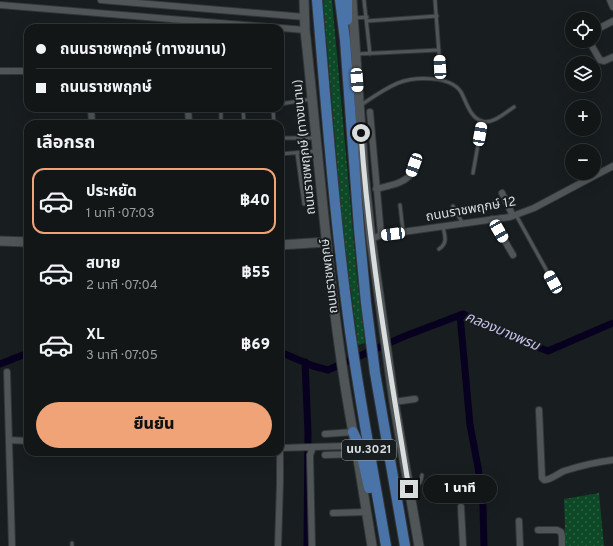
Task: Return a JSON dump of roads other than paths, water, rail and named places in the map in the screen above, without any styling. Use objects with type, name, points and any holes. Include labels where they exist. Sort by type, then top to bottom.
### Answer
[{"type":"main road","name":"ถนนราชพฤกษ์ (ทางขนาน)","points":[[304,0],[305,30],[340,355],[358,456]]},
{"type":"main road","points":[[312,0],[314,26],[320,35]]},
{"type":"main road","name":"ถนนราชพฤกษ์","points":[[317,0],[340,250],[348,318],[386,546]]},
{"type":"main road","name":"นบ.3021","points":[[340,0],[345,40],[359,229],[375,373],[405,546]]},
{"type":"main road","points":[[345,40],[348,0]]},
{"type":"main road","name":"นบ.3021","points":[[352,0],[364,173],[371,239],[394,402],[419,546]]},
{"type":"main road","points":[[0,241],[24,242]]},
{"type":"main road","points":[[284,245],[327,242]]},
{"type":"main road","points":[[353,432],[360,447],[374,510],[382,521]]},
{"type":"main road","name":"นบ.3021","points":[[358,456],[372,546]]},
{"type":"street","points":[[101,0],[155,2],[305,17]]},
{"type":"street","points":[[610,0],[613,8]]},
{"type":"street","points":[[0,5],[232,24]]},
{"type":"street","points":[[601,27],[613,21]]},
{"type":"street","points":[[284,28],[305,30]]},
{"type":"street","points":[[593,48],[600,60],[604,61],[613,57]]},
{"type":"street","points":[[0,71],[24,70]]},
{"type":"street","points":[[370,112],[381,235]]},
{"type":"street","points":[[376,189],[403,180],[410,174],[414,165]]},
{"type":"street","name":"ถนนราชพฤกษ์ 12","points":[[371,239],[381,235],[463,224],[514,215],[534,208],[613,166]]},
{"type":"street","points":[[502,193],[514,215]]},
{"type":"street","points":[[492,219],[513,255]]},
{"type":"street","points":[[7,372],[12,546]]},
{"type":"street","points":[[394,402],[415,399]]},
{"type":"street","points":[[539,410],[542,478],[544,480],[562,472],[597,462],[613,460]]},
{"type":"street","points":[[325,434],[353,432]]},
{"type":"street","points":[[9,440],[24,441]]},
{"type":"street","points":[[284,448],[345,446]]},
{"type":"street","points":[[310,447],[312,546]]},
{"type":"street","points":[[325,455],[358,456]]},
{"type":"street","points":[[278,546],[280,456]]},
{"type":"street","points":[[461,507],[463,546]]},
{"type":"street","points":[[333,513],[367,512]]},
{"type":"street","points":[[519,521],[520,546]]},
{"type":"street","points":[[538,530],[557,530],[561,532],[562,546]]},
{"type":"lane","points":[[364,0],[370,54]]},
{"type":"lane","points":[[435,0],[440,67]]},
{"type":"lane","points":[[354,18],[367,19],[437,16]]},
{"type":"lane","points":[[355,54],[439,50]]},
{"type":"lane","points":[[359,106],[384,90],[400,83],[418,79],[438,79],[454,84],[475,117],[482,122],[492,121],[514,107]]},
{"type":"lane","points":[[284,103],[313,99]]},
{"type":"lane","points":[[473,173],[482,122]]},
{"type":"lane","points":[[284,138],[317,138]]},
{"type":"lane","points":[[284,154],[318,151]]},
{"type":"lane","points":[[297,153],[304,204]]},
{"type":"lane","points":[[400,205],[403,232]]},
{"type":"lane","points":[[453,206],[463,224]]},
{"type":"lane","points":[[514,215],[553,282]]},
{"type":"lane","points":[[439,249],[444,246],[446,240],[443,227]]},
{"type":"lane","points":[[409,489],[419,485],[422,475]]},
{"type":"waterway","name":"คลองบางพรม","points":[[284,354],[313,366],[328,370],[405,336],[463,314],[508,336],[548,351],[613,323]]},
{"type":"waterway","points":[[460,315],[470,425],[478,467],[483,506],[484,546]]},
{"type":"waterway","name":"คลองบางพรม","points":[[0,364],[24,355]]},
{"type":"waterway","points":[[305,362],[308,433],[307,546]]}]
